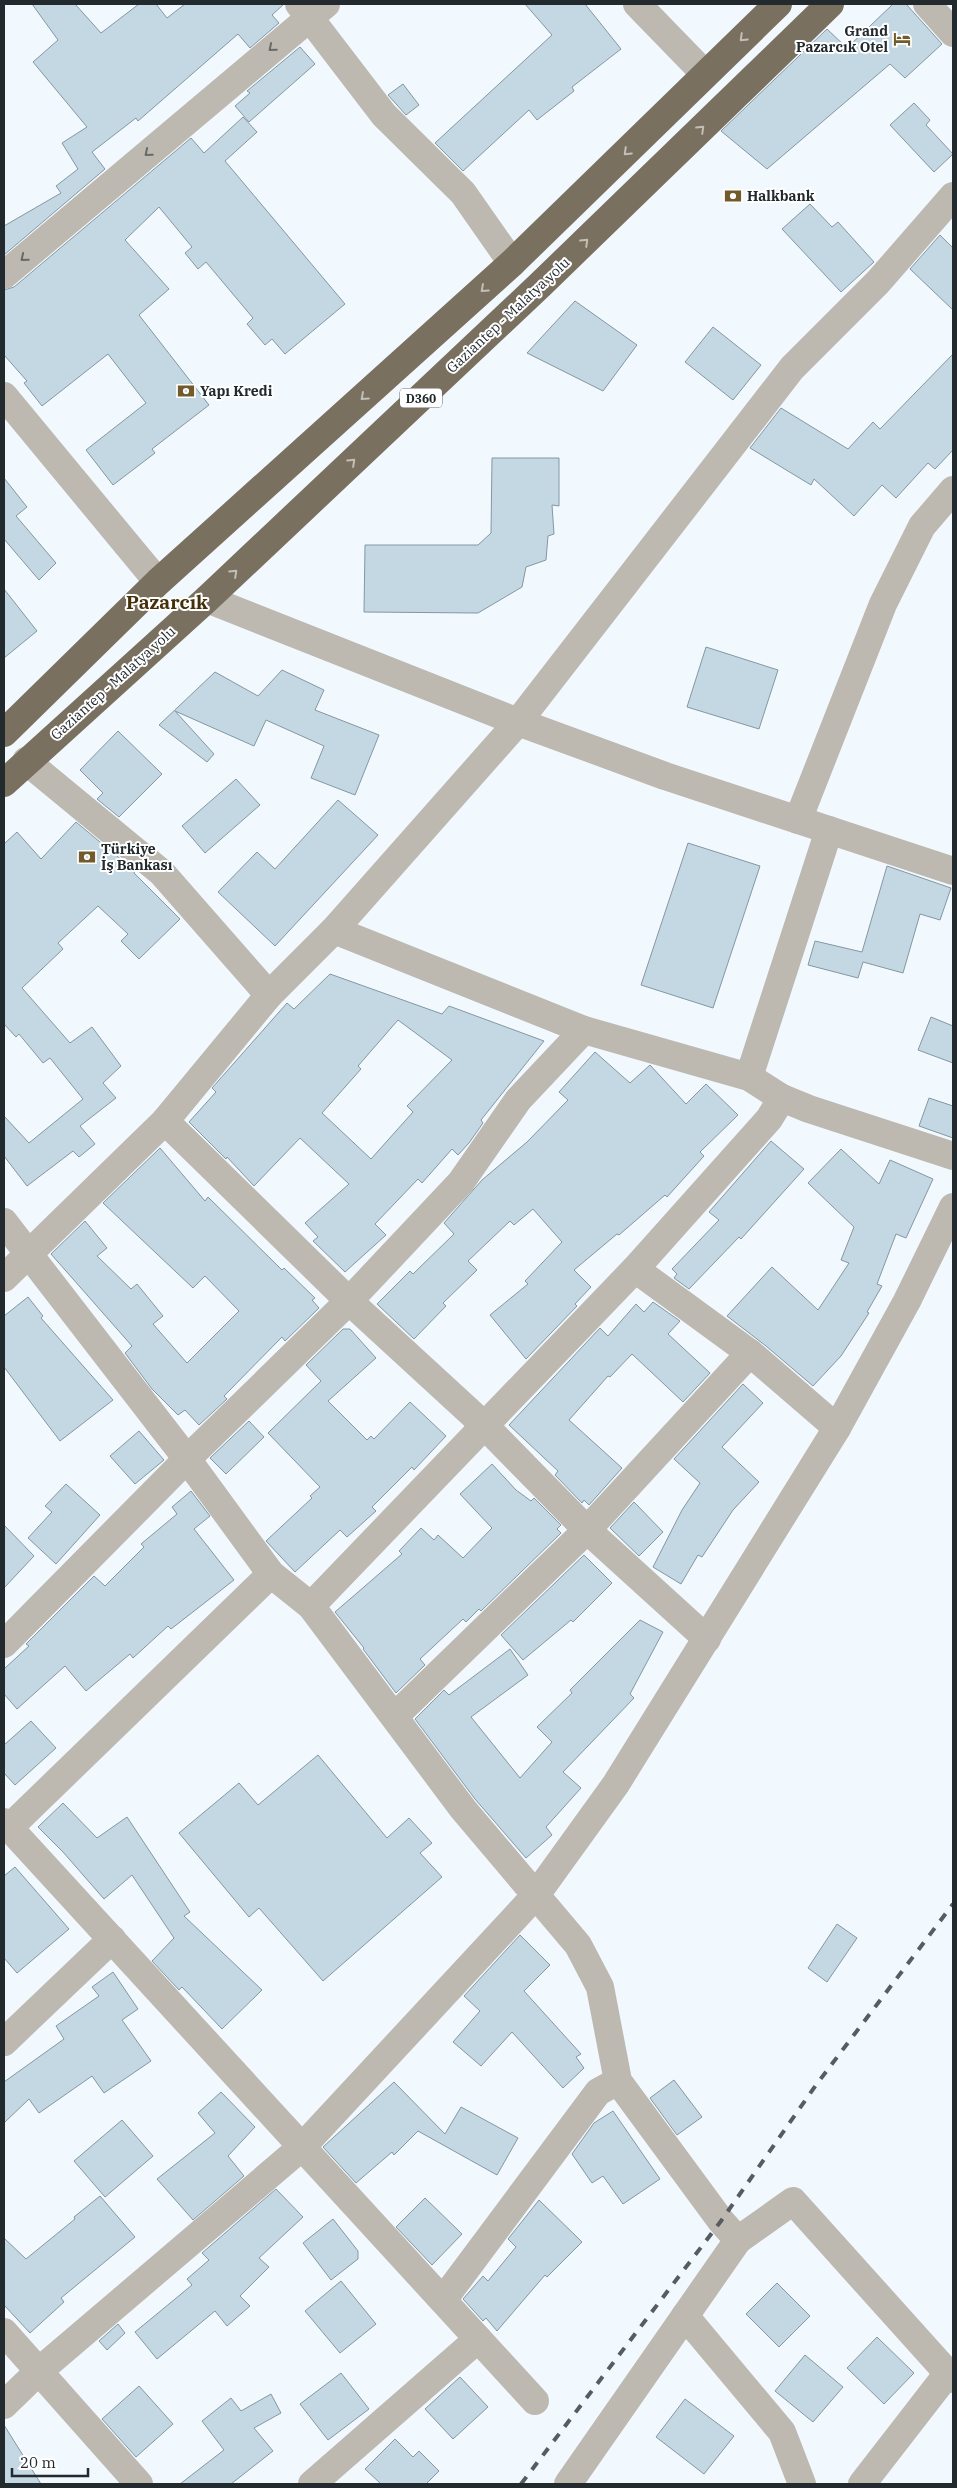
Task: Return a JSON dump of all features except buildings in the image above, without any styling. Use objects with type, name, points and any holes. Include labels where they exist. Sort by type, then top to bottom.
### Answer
[{"type":"highway","name":"D360","points":[[4,732],[158,582],[512,263],[778,4]]},
{"type":"highway","name":"Gaziantep - Malatya yolu","points":[[4,783],[207,598],[540,286],[830,4]]},
{"type":"street","points":[[637,4],[705,74]]},
{"type":"street","points":[[927,4],[953,33]]},
{"type":"street","points":[[4,275],[311,8],[384,115],[463,192],[512,263]]},
{"type":"street","points":[[4,1278],[165,1121],[269,995],[334,930],[518,722],[792,368],[878,282],[953,196]]},
{"type":"street","points":[[4,396],[158,582]]},
{"type":"street","points":[[798,820],[883,604],[922,526],[953,490]]},
{"type":"street","points":[[207,598],[518,722],[664,776],[953,871]]},
{"type":"street","points":[[26,761],[162,873],[269,995]]},
{"type":"street","points":[[749,1077],[829,830]]},
{"type":"street","points":[[334,930],[584,1030],[749,1077],[782,1098],[953,1156]]},
{"type":"street","points":[[4,1644],[349,1301],[461,1182],[518,1100],[584,1030]]},
{"type":"street","points":[[311,1606],[635,1269],[769,1119],[782,1098]]},
{"type":"street","points":[[165,1121],[349,1301],[484,1425],[587,1530],[707,1639]]},
{"type":"street","points":[[4,2405],[38,2371],[303,2146],[536,1895],[616,1784],[836,1428],[907,1301],[953,1207]]},
{"type":"street","points":[[4,1222],[188,1459],[271,1574],[311,1606],[463,1809],[578,1946],[600,1987],[618,2080],[721,2221],[738,2240]]},
{"type":"street","points":[[635,1269],[750,1353],[836,1428]]},
{"type":"street","points":[[395,1716],[587,1530],[750,1353]]},
{"type":"street","points":[[271,1574],[6,1825],[303,2146],[535,2401]]},
{"type":"street","points":[[4,2042],[112,1939]]},
{"type":"street","points":[[443,2300],[598,2092],[618,2080]]},
{"type":"street","points":[[568,2484],[738,2240],[793,2201],[951,2376],[862,2484]]},
{"type":"street","points":[[685,2316],[782,2432],[802,2484]]},
{"type":"street","points":[[4,2332],[139,2484]]},
{"type":"street","points":[[312,2484],[478,2339]]},
{"type":"railway","points":[[521,2484],[721,2221],[816,2085],[953,1904]]},
{"type":"place","name":"Grand Pazarcık Otel","points":[[902,39]]},
{"type":"place","name":"Halkbank","points":[[733,196]]},
{"type":"place","name":"Yapı Kredi","points":[[186,391]]},
{"type":"place","name":"Türkiye İş Bankası","points":[[87,857]]},
{"type":"district","name":"Pazarcık","points":[[167,602]]}]
